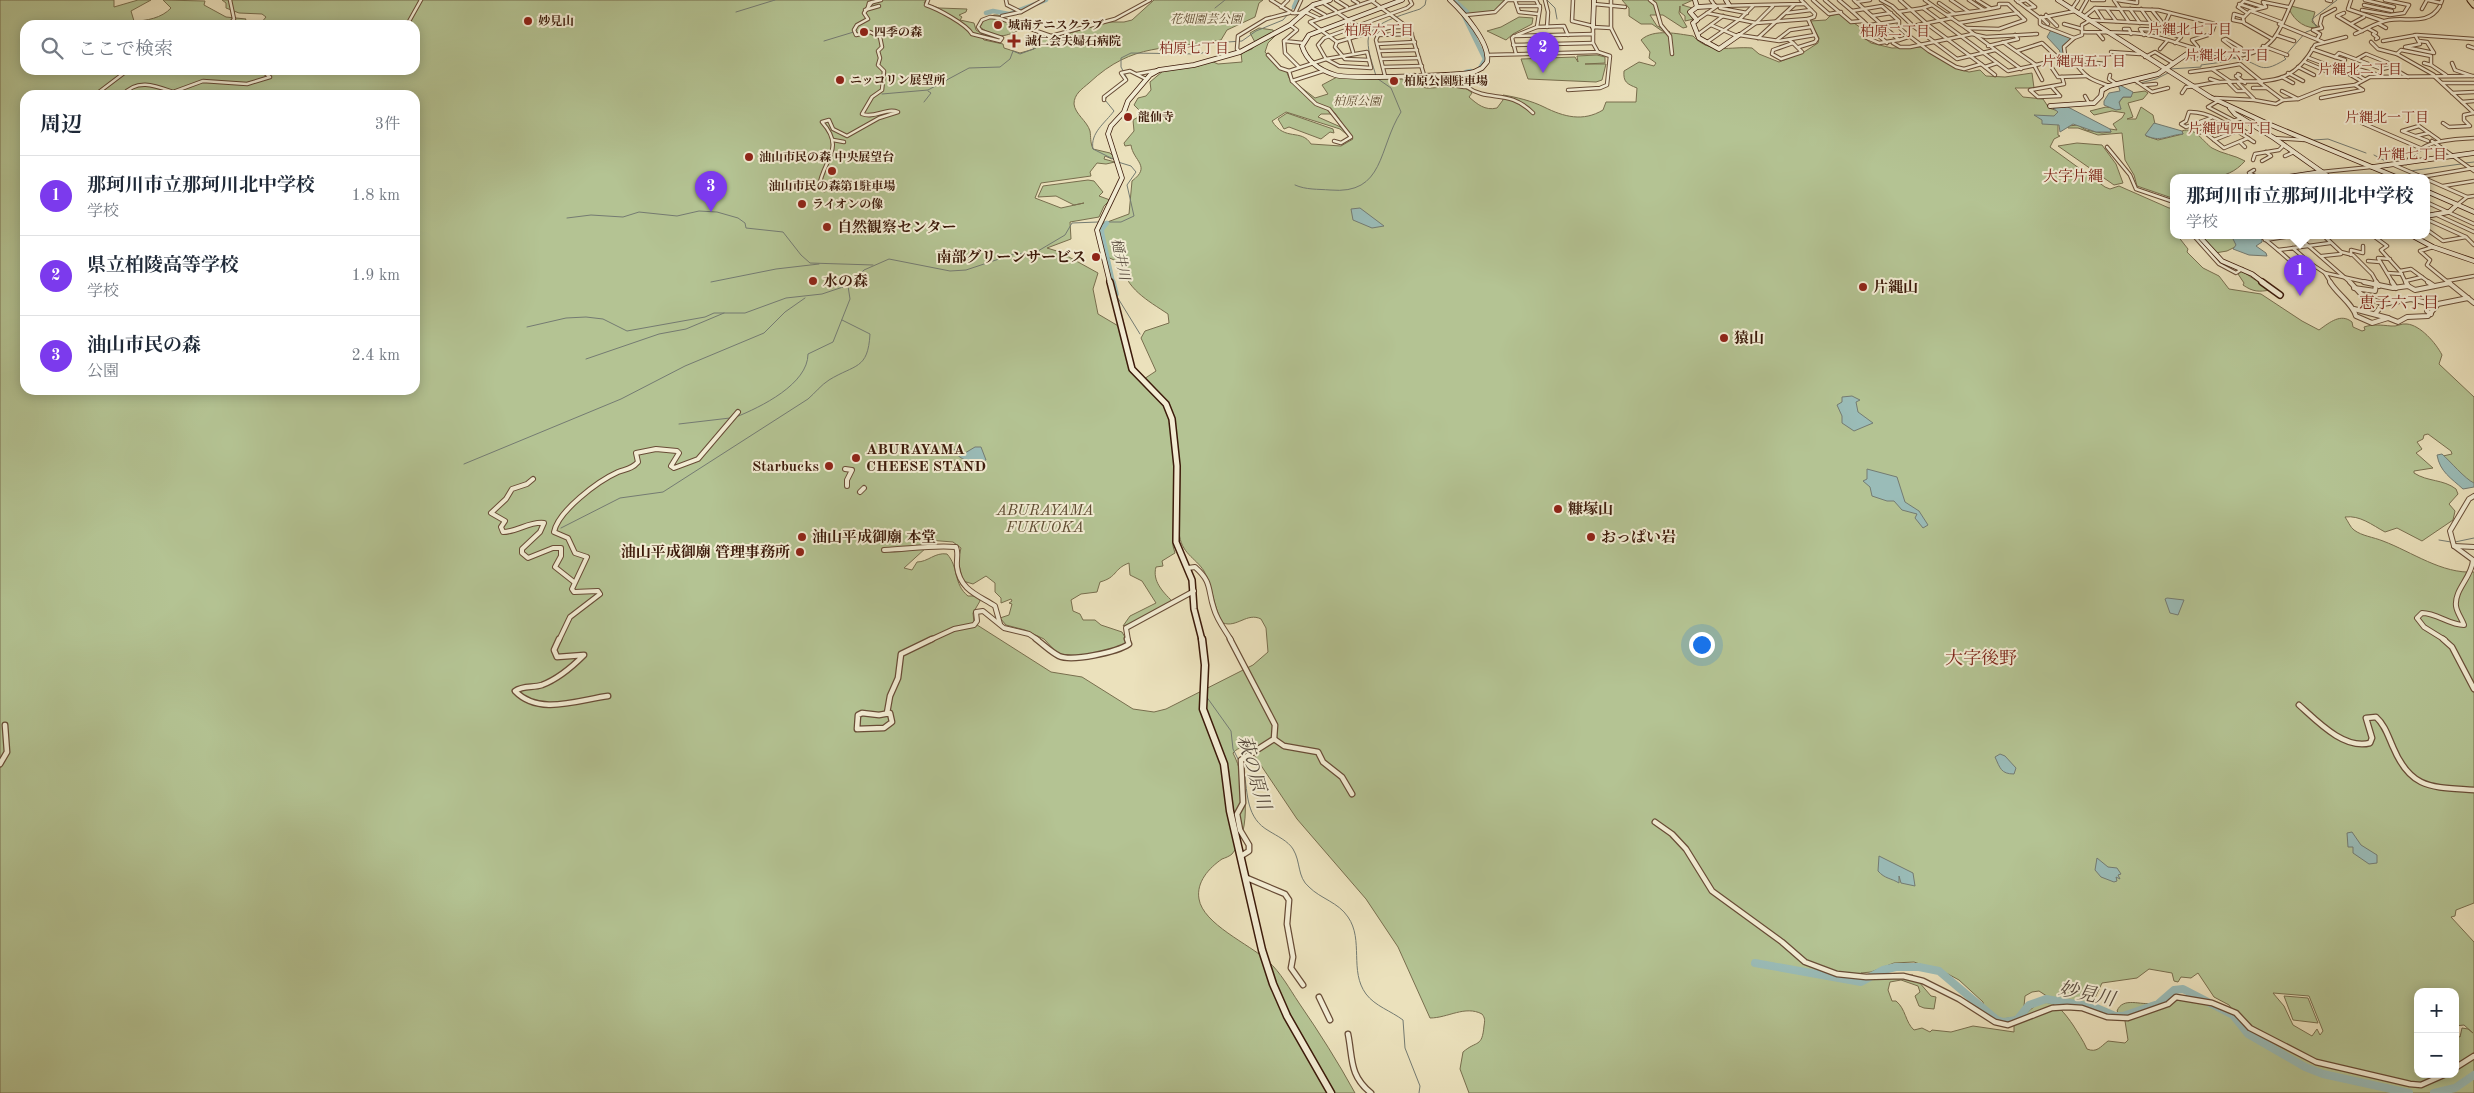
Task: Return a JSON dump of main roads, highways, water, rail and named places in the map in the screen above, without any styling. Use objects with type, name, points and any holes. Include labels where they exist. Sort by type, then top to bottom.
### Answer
[{"type":"highway","points":[[2473,0],[2474,5]]},
{"type":"water","points":[[2051,30],[2072,38],[2063,47],[2063,54],[2059,53],[2060,51],[2047,37]]},
{"type":"water","points":[[2118,84],[2133,92],[2131,97],[2123,97],[2119,102],[2121,109],[2116,110],[2104,105],[2104,101],[2109,93],[2120,91]]},
{"type":"water","points":[[2066,106],[2110,129],[2111,132],[2096,132],[2073,124],[2060,132],[2059,125],[2042,124],[2042,120],[2034,115],[2054,116],[2058,112],[2053,108]]},
{"type":"water","points":[[2154,123],[2182,131],[2183,134],[2160,138],[2145,135]]},
{"type":"water","points":[[1360,208],[1384,226],[1372,228],[1353,220],[1351,209]]},
{"type":"water","points":[[2233,239],[2262,239],[2262,242],[2256,246],[2266,253],[2267,256],[2249,255],[2233,249],[2236,245]]},
{"type":"water","points":[[1852,396],[1860,400],[1856,402],[1858,412],[1873,423],[1854,431],[1842,423],[1842,416],[1837,405],[1842,402],[1842,397]]},
{"type":"water","points":[[975,447],[981,447],[986,460],[974,465],[975,462],[962,458],[953,449],[965,453]]},
{"type":"water","points":[[2442,454],[2474,483],[2474,487],[2463,489],[2447,474],[2438,461],[2437,455]]},
{"type":"water","points":[[1867,469],[1897,477],[1905,502],[1919,511],[1928,525],[1923,528],[1915,518],[1917,514],[1902,510],[1894,501],[1887,501],[1872,496],[1870,487],[1863,481],[1867,479]]},
{"type":"water","points":[[2165,599],[2184,600],[2178,615],[2170,613]]},
{"type":"water","points":[[2000,754],[2005,756],[2016,768],[2014,774],[2004,772],[2000,767],[1995,757]]},
{"type":"water","points":[[2352,832],[2361,845],[2377,855],[2377,863],[2369,864],[2353,853],[2353,847],[2348,847],[2347,833]]},
{"type":"water","points":[[1879,856],[1913,873],[1915,886],[1901,883],[1899,876],[1899,883],[1881,874],[1878,871]]},
{"type":"water","points":[[2097,858],[2108,867],[2117,868],[2121,874],[2118,875],[2120,879],[2116,877],[2117,881],[2114,882],[2101,877],[2095,870]]},
{"type":"waterway","points":[[736,12],[775,0]]},
{"type":"waterway","points":[[986,13],[993,11],[1009,14],[1046,0]]},
{"type":"waterway","points":[[1120,18],[1152,0]]},
{"type":"waterway","points":[[1215,8],[1225,0]]},
{"type":"waterway","name":"樋井川","points":[[1294,7],[1297,0]]},
{"type":"waterway","points":[[1376,76],[1369,50],[1368,41],[1370,35],[1381,24],[1420,9],[1425,5],[1426,0]]},
{"type":"waterway","points":[[1454,0],[1467,12],[1464,16],[1485,59],[1480,68]]},
{"type":"waterway","points":[[1547,0],[1555,8],[1557,19]]},
{"type":"waterway","points":[[2170,69],[2201,67],[2201,65],[2230,61],[2232,58],[2242,59],[2264,68],[2269,67],[2286,59],[2284,57],[2306,32],[2317,28],[2312,19],[2337,0]]},
{"type":"waterway","name":"樋井川","points":[[1119,87],[1128,80],[1121,67],[1121,58],[1131,53],[1200,54],[1209,50],[1209,45],[1213,43],[1242,41],[1256,31],[1283,20],[1294,7]]},
{"type":"waterway","points":[[824,41],[857,31]]},
{"type":"waterway","points":[[882,94],[928,90],[969,68],[1000,67],[1010,59],[1013,51],[1020,54],[1036,48],[1030,42],[1040,36],[1051,37]]},
{"type":"waterway","points":[[2203,54],[2231,58]]},
{"type":"waterway","points":[[1470,88],[1466,72],[1471,71]]},
{"type":"waterway","points":[[2136,84],[2156,79],[2168,73]]},
{"type":"waterway","points":[[1295,185],[1312,189],[1348,190],[1361,185],[1371,177],[1378,166],[1401,112],[1391,88],[1378,79]]},
{"type":"waterway","points":[[924,102],[931,93],[928,91]]},
{"type":"waterway","name":"樋井川","points":[[1108,95],[1105,100],[1114,111],[1096,133],[1093,149],[1115,160]]},
{"type":"waterway","points":[[2314,140],[2328,139],[2366,153]]},
{"type":"waterway","points":[[2374,155],[2389,163]]},
{"type":"waterway","name":"樋井川","points":[[1102,222],[1121,222],[1134,216],[1127,185],[1136,172],[1131,166],[1118,162]]},
{"type":"waterway","points":[[2465,163],[2474,162]]},
{"type":"waterway","points":[[2410,171],[2461,164]]},
{"type":"waterway","points":[[567,218],[591,215],[623,217],[639,212],[677,216],[699,211],[717,212],[738,218],[745,223],[746,228],[783,232],[801,255],[810,263],[873,265]]},
{"type":"waterway","points":[[724,313],[745,313],[786,298],[822,294],[849,285],[864,270],[889,259],[950,271],[966,270],[1011,255],[1038,251],[1065,235],[1072,223],[1098,222]]},
{"type":"waterway","name":"樋井川","points":[[1107,223],[1102,229],[1102,233],[1113,283]]},
{"type":"waterway","points":[[711,282],[776,269],[819,264]]},
{"type":"waterway","name":"樋井川","points":[[1113,282],[1116,294]]},
{"type":"waterway","points":[[736,417],[770,401],[781,393],[800,375],[806,365],[808,354],[833,342],[850,299],[848,286]]},
{"type":"waterway","points":[[1116,295],[1140,334]]},
{"type":"waterway","points":[[464,464],[621,399],[685,366],[764,333],[785,312],[805,298]]},
{"type":"waterway","points":[[527,327],[566,318],[586,317],[603,319],[627,331],[705,317],[714,313],[724,313]]},
{"type":"waterway","points":[[586,359],[659,334],[686,329],[724,313]]},
{"type":"waterway","points":[[561,528],[620,498],[663,492],[808,399],[829,380],[853,368],[863,360],[869,346],[870,334],[842,320]]},
{"type":"waterway","points":[[679,424],[730,418]]},
{"type":"waterway","points":[[2455,542],[2474,538]]},
{"type":"waterway","points":[[2439,540],[2451,542]]},
{"type":"waterway","name":"萩の原川","points":[[1206,696],[1231,731],[1233,749],[1240,763]]},
{"type":"waterway","name":"萩の原川","points":[[1244,771],[1249,805],[1256,820],[1261,826],[1291,846],[1305,883],[1344,912],[1353,926],[1358,976],[1361,985],[1374,1002],[1403,1020],[1405,1048],[1420,1086],[1419,1093]]},
{"type":"waterway","name":"妙見川","points":[[1755,963],[1861,982],[1883,970],[1896,967],[1919,967],[1939,971],[1997,1020],[2003,1022],[2017,1020],[2029,1005],[2046,999],[2094,1007],[2115,1016],[2123,1016],[2158,1004],[2174,990],[2183,989],[2233,1015],[2248,1034],[2305,1067],[2323,1074],[2409,1093]]},
{"type":"waterway","name":"妙見川","points":[[2434,1093],[2455,1088],[2474,1075]]},
{"type":"place","name":"妙見山","points":[[528,21]]},
{"type":"place","name":"城南テニスクラブ","points":[[998,25]]},
{"type":"place","name":"四季の森","points":[[864,32]]},
{"type":"place","name":"誠仁会夫婦石病院","points":[[1014,41]]},
{"type":"place","name":"県立柏陵高等学校","points":[[1543,73]]},
{"type":"place","name":"ニッコリン展望所","points":[[840,80]]},
{"type":"place","name":"柏原公園駐車場","points":[[1394,81]]},
{"type":"place","name":"龍仙寺","points":[[1128,117]]},
{"type":"place","name":"油山市民の森 中央展望台","points":[[749,157]]},
{"type":"place","name":"油山市民の森第1駐車場","points":[[832,171]]},
{"type":"place","name":"ライオンの像","points":[[802,204]]},
{"type":"place","name":"油山市民の森","points":[[711,212]]},
{"type":"place","name":"自然観察センター","points":[[827,227]]},
{"type":"place","name":"南部グリーンサービス","points":[[1096,257]]},
{"type":"place","name":"水の森","points":[[813,281]]},
{"type":"place","name":"片縄山","points":[[1863,287]]},
{"type":"place","name":"那珂川市立那珂川北中学校","points":[[2300,296]]},
{"type":"place","name":"猿山","points":[[1724,338]]},
{"type":"place","name":"ABURAYAMA CHEESE STAND","points":[[856,458]]},
{"type":"place","name":"Starbucks","points":[[829,466]]},
{"type":"place","name":"糠塚山","points":[[1558,509]]},
{"type":"place","name":"油山平成御廟 本堂","points":[[802,537]]},
{"type":"place","name":"おっぱい岩","points":[[1591,537]]},
{"type":"place","name":"油山平成御廟 管理事務所","points":[[800,552]]},
{"type":"district","name":"片縄北七丁目","points":[[2190,29]]},
{"type":"district","name":"柏原六丁目","points":[[1379,30]]},
{"type":"district","name":"柏原二丁目","points":[[1895,31]]},
{"type":"district","name":"柏原七丁目","points":[[1194,48]]},
{"type":"district","name":"片縄北六丁目","points":[[2227,55]]},
{"type":"district","name":"片縄西五丁目","points":[[2084,61]]},
{"type":"district","name":"片縄北二丁目","points":[[2360,69]]},
{"type":"district","name":"片縄北一丁目","points":[[2387,117]]},
{"type":"district","name":"片縄西四丁目","points":[[2230,128]]},
{"type":"district","name":"片縄七丁目","points":[[2412,154]]},
{"type":"district","name":"大字片縄","points":[[2073,176]]},
{"type":"district","name":"恵子六丁目","points":[[2399,302]]},
{"type":"district","name":"大字後野","points":[[1981,658]]},
{"type":"park label","name":"花畑園芸公園","points":[[1206,19]]},
{"type":"park label","name":"柏原公園","points":[[1357,101]]},
{"type":"park label","name":"ABURAYAMA FUKUOKA","points":[[1045,518]]}]
